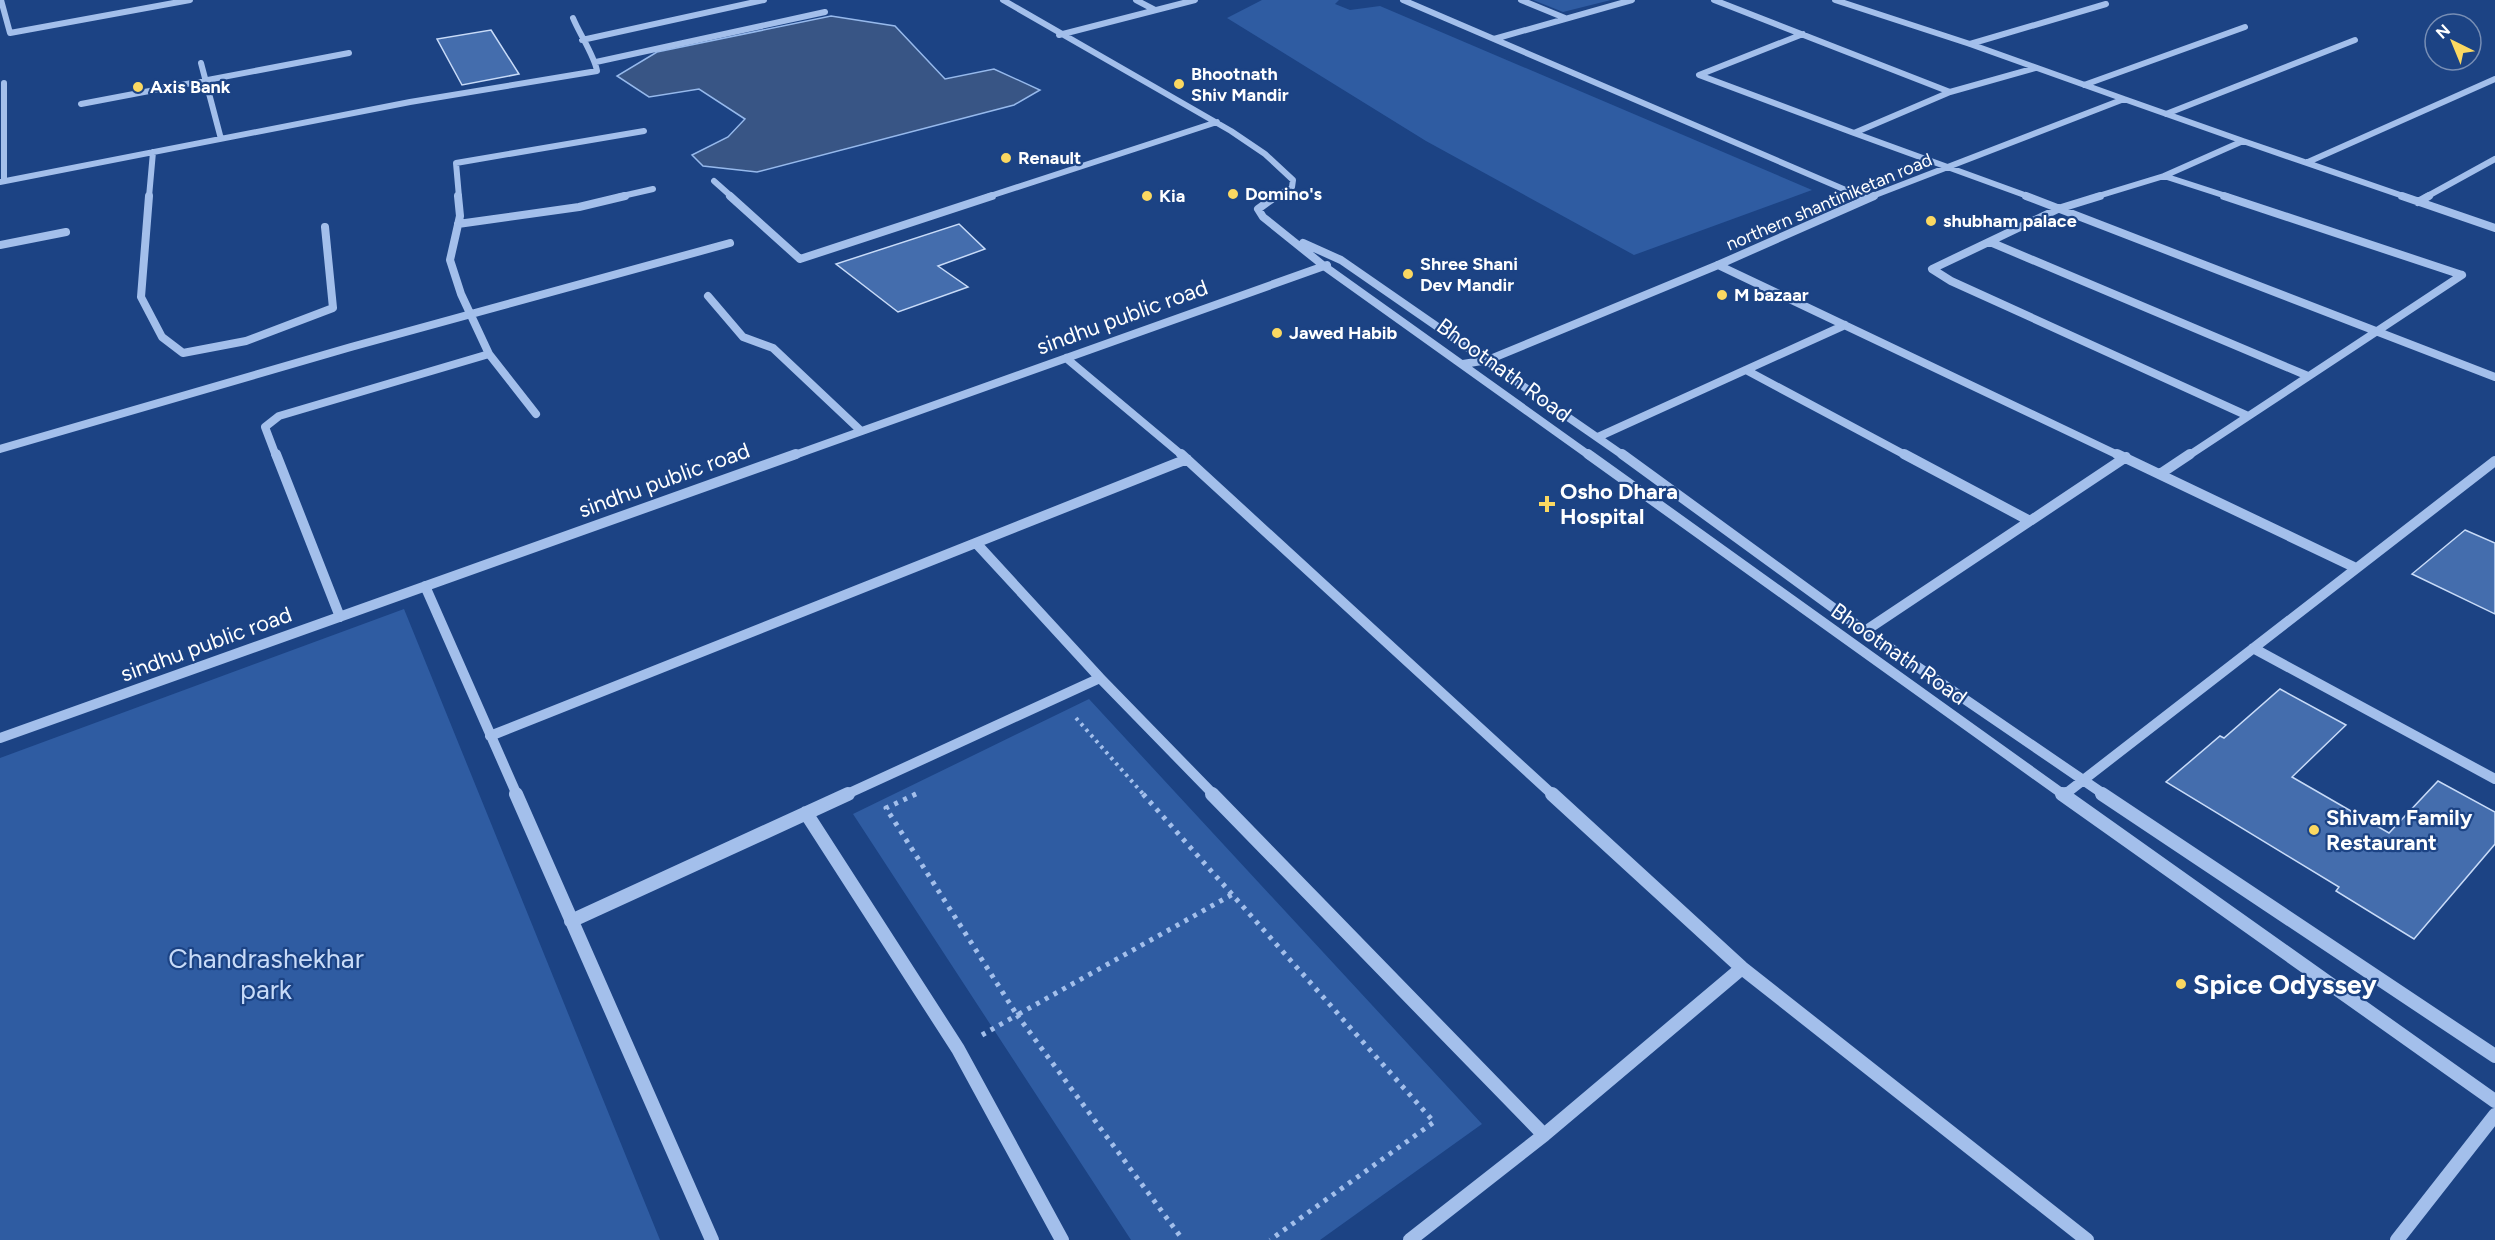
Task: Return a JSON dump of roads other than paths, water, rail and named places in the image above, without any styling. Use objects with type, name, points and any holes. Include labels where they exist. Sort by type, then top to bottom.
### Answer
[{"type":"street","points":[[1,0],[1,10],[10,33],[190,0]]},
{"type":"street","points":[[582,40],[764,0]]},
{"type":"street","name":"Bhootnath Road","points":[[1003,0],[1059,35],[1217,122],[1283,168],[1293,180],[1292,187],[1258,209],[1263,217],[1324,266],[1845,640],[2495,1101]]},
{"type":"street","points":[[1136,0],[1155,10]]},
{"type":"street","points":[[1059,35],[1195,0]]},
{"type":"street","points":[[1402,0],[1866,199]]},
{"type":"street","points":[[1521,0],[1565,18]]},
{"type":"street","points":[[1494,39],[1632,0]]},
{"type":"street","points":[[1714,0],[1950,93]]},
{"type":"street","points":[[1835,0],[1970,44],[2495,228]]},
{"type":"street","points":[[1970,44],[2106,4],[2095,0]]},
{"type":"street","points":[[596,62],[825,12]]},
{"type":"street","points":[[4,83],[2,182],[410,102],[597,70],[596,62],[582,40],[573,18]]},
{"type":"street","points":[[2084,85],[2245,27]]},
{"type":"street","points":[[1803,34],[1699,75],[1854,133],[1951,166],[2374,333],[2495,377]]},
{"type":"street","points":[[2166,114],[2355,40]]},
{"type":"street","points":[[81,104],[349,53]]},
{"type":"street","points":[[201,63],[221,139]]},
{"type":"street","points":[[1854,133],[1950,93],[2035,68]]},
{"type":"street","points":[[2308,162],[2495,78]]},
{"type":"street","name":"northern shantiniketan road","points":[[1463,364],[1488,360],[1718,265],[1866,199],[2124,99]]},
{"type":"street","points":[[714,181],[800,259],[1217,122]]},
{"type":"street","points":[[536,414],[489,354],[461,294],[450,260],[460,216],[456,163],[644,131]]},
{"type":"street","points":[[2243,141],[2164,177],[2058,209],[1932,269],[1951,281],[2248,416]]},
{"type":"street","points":[[153,152],[141,297],[162,337],[183,353],[246,341],[333,308],[324,227]]},
{"type":"street","points":[[2418,201],[2495,159]]},
{"type":"street","points":[[2160,474],[2462,275],[2164,177]]},
{"type":"street","points":[[458,224],[579,207],[653,189]]},
{"type":"street","points":[[0,245],[66,231]]},
{"type":"street","name":"Bhootnath Road","points":[[1284,233],[1341,260],[1598,437],[1864,631],[2495,1056]]},
{"type":"street","points":[[1990,242],[2308,376]]},
{"type":"street","points":[[0,449],[730,243]]},
{"type":"street","name":"sindhu public road","points":[[0,738],[1341,260]]},
{"type":"street","points":[[1718,265],[2356,568]]},
{"type":"street","points":[[708,296],[743,337],[773,348],[861,431]]},
{"type":"street","points":[[1598,437],[1845,325]]},
{"type":"street","points":[[340,616],[265,427],[272,419],[279,416],[489,354]]},
{"type":"street","points":[[1066,358],[1187,459],[1742,968],[2087,1240]]},
{"type":"street","points":[[1746,370],[2030,521]]},
{"type":"street","points":[[1864,631],[2126,457]]},
{"type":"street","points":[[490,736],[1187,459]]},
{"type":"street","points":[[2064,795],[2495,460]]},
{"type":"street","points":[[976,543],[1100,678],[1544,1135]]},
{"type":"street","points":[[424,586],[712,1240]]},
{"type":"street","points":[[2253,648],[2495,779]]},
{"type":"street","points":[[571,921],[1100,678]]},
{"type":"street","points":[[806,813],[958,1049],[1062,1240]]},
{"type":"street","points":[[1410,1240],[1544,1135],[1742,968]]},
{"type":"street","points":[[2397,1240],[2495,1115]]},
{"type":"place","name":"Bhootnath Shiv Mandir","points":[[1179,84]]},
{"type":"place","name":"Axis Bank","points":[[138,87]]},
{"type":"place","name":"Renault","points":[[1006,158]]},
{"type":"place","name":"Domino's","points":[[1233,194]]},
{"type":"place","name":"Kia","points":[[1147,196]]},
{"type":"place","name":"shubham palace","points":[[1931,221]]},
{"type":"place","name":"Shree Shani Dev Mandir","points":[[1408,274]]},
{"type":"place","name":"M bazaar","points":[[1722,295]]},
{"type":"place","name":"Jawed Habib","points":[[1277,333]]},
{"type":"place","name":"Osho Dhara Hospital","points":[[1547,504]]},
{"type":"place","name":"Shivam Family Restaurant","points":[[2314,830]]},
{"type":"place","name":"Spice Odyssey","points":[[2181,984]]},
{"type":"park label","name":"Chandrashekhar park","points":[[266,974]]}]
